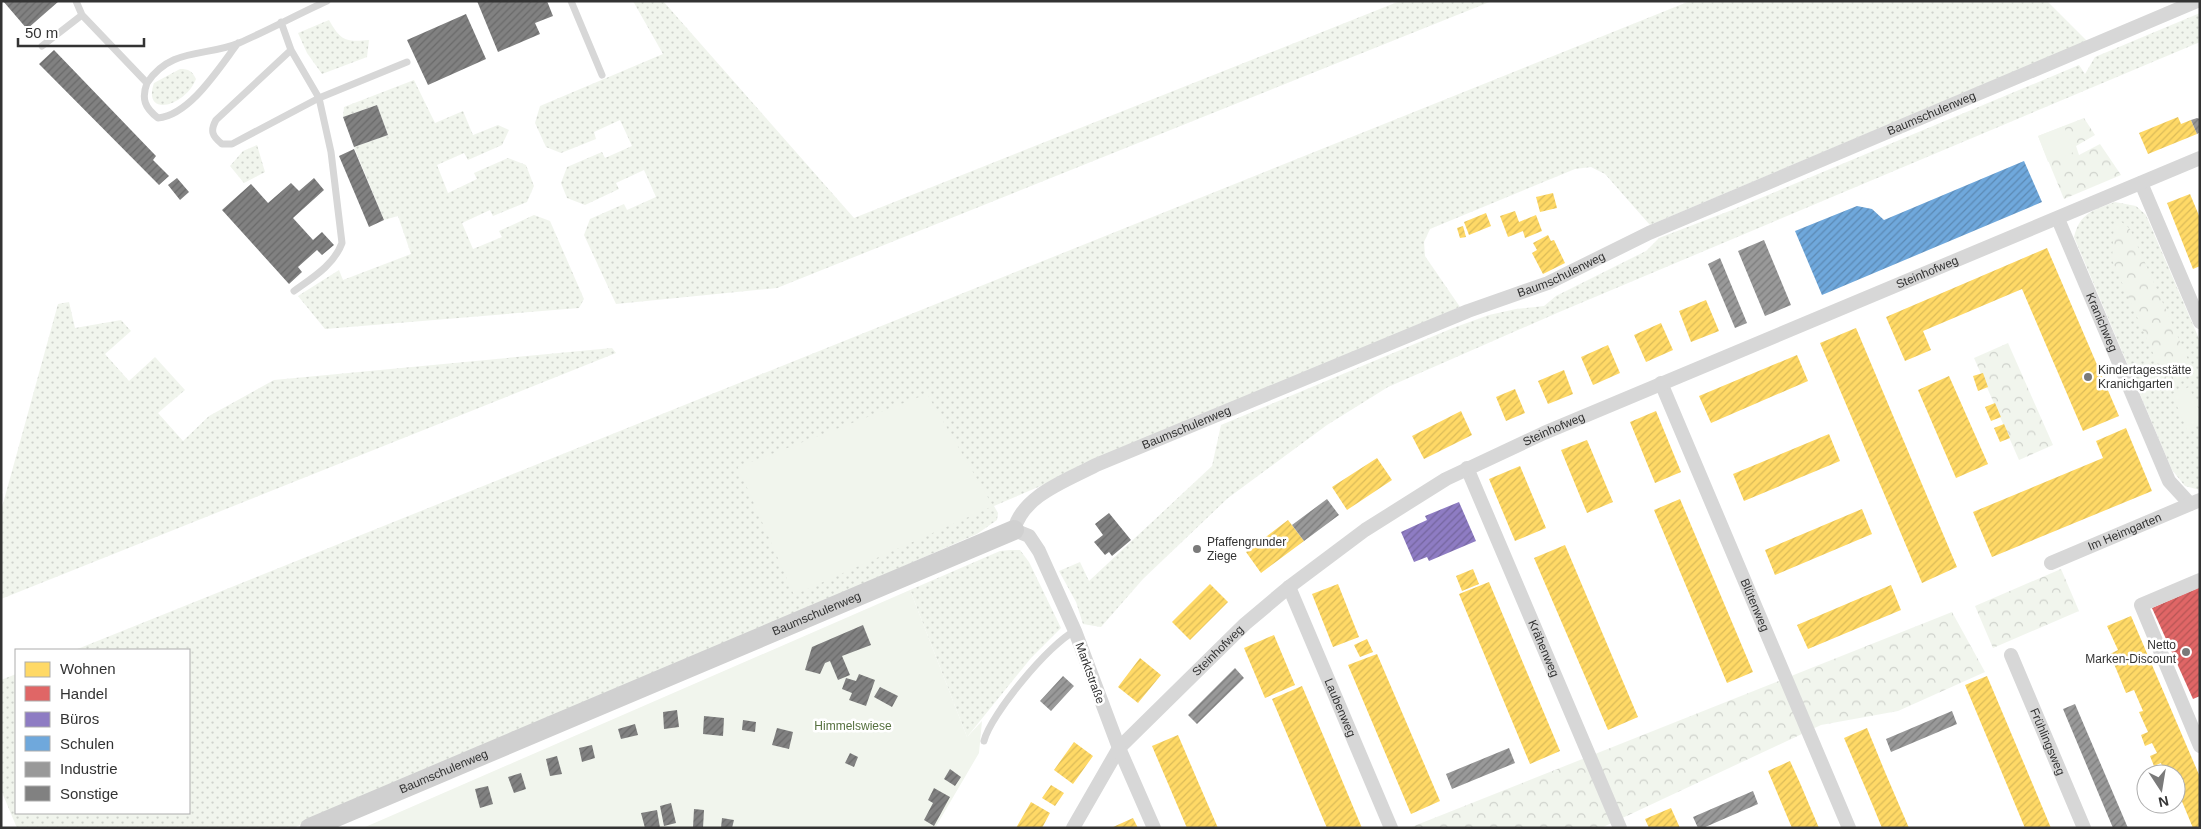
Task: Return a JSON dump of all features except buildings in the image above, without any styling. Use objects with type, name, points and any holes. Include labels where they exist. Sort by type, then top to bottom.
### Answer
[{"type":"street","name":"Baumschulenweg","points":[[310,828],[1002,533],[1014,530],[1018,516],[1032,502],[1048,490],[1096,465],[1468,311],[1548,283],[1649,232],[2197,1]]},
{"type":"street","name":"Steinhofweg","points":[[1073,828],[1119,748],[1208,659],[1289,587],[1365,530],[1467,468],[1544,433],[2200,158]]},
{"type":"street","points":[[2141,183],[2200,322]]},
{"type":"street","name":"Kranichweg","points":[[2058,218],[2169,481],[2195,502]]},
{"type":"street","name":"Blütenweg","points":[[1661,384],[1849,828]]},
{"type":"street","name":"Krähenweg","points":[[1467,468],[1620,828]]},
{"type":"street","name":"Im Heimgarten","points":[[2051,563],[2195,502]]},
{"type":"street","name":"Marktstraße","points":[[1014,530],[1029,536],[1034,542],[1075,631],[1119,748],[1154,828]]},
{"type":"street","points":[[2200,580],[2141,605],[2200,746]]},
{"type":"street","name":"Laubenweg","points":[[1289,587],[1391,828]]},
{"type":"street","name":"Frühlingsweg","points":[[2011,655],[2084,828]]},
{"type":"lane","points":[[76,1],[82,15],[147,84]]},
{"type":"lane","points":[[238,43],[207,84],[179,112],[169,117],[158,118],[147,110],[142,95],[156,71],[189,53],[238,43],[327,1]]},
{"type":"lane","points":[[571,1],[602,75]]},
{"type":"lane","points":[[42,46],[82,15]]},
{"type":"lane","points":[[281,22],[291,50],[319,98],[331,152],[342,244],[338,254],[324,269],[294,291]]},
{"type":"lane","points":[[291,50],[216,120],[212,129],[213,138],[222,144],[232,144],[319,98],[408,62]]},
{"type":"lane","points":[[984,741],[989,727],[1036,664],[1066,636],[1075,631]]},
{"type":"green space","points":[[633,1],[663,1],[854,218],[1400,1],[1492,1],[777,288],[616,304],[584,235],[590,219],[624,204],[627,210],[656,197],[644,170],[616,183],[619,189],[585,205],[567,198],[561,183],[567,167],[602,152],[605,158],[632,146],[620,120],[594,132],[596,139],[561,153],[546,147],[535,123],[540,106],[663,54]]},
{"type":"green space","points":[[1690,1],[2047,1],[2087,41],[1650,225],[1605,174],[1591,167],[1575,169],[1430,229],[1424,242],[1425,256],[1460,307],[994,506],[998,513],[997,520],[977,534],[703,654],[293,828],[17,828],[1,790],[1,680],[15,674],[15,814],[190,814],[190,649],[77,649]]},
{"type":"green space","points":[[2200,13],[2200,42],[1557,313],[1388,387],[1327,425],[1228,498],[1143,579],[1101,627],[1083,624],[1076,602],[1059,571],[1080,562],[1089,581],[1212,466],[1221,425],[1453,328],[1489,315],[1516,309],[1544,306],[1556,296],[1646,251],[1659,238],[1732,210],[2079,65],[2085,74],[2095,57]]},
{"type":"green space","points":[[329,20],[344,39],[354,41],[369,40],[367,57],[322,74],[307,53],[298,33]]},
{"type":"green space","points":[[180,69],[190,71],[196,79],[191,89],[175,102],[166,105],[154,101],[152,94],[154,83]]},
{"type":"green space","points":[[414,80],[435,123],[463,111],[473,135],[498,125],[509,130],[502,145],[468,160],[464,153],[437,165],[448,193],[477,179],[474,173],[508,158],[526,165],[534,186],[527,202],[493,216],[490,210],[462,223],[473,249],[502,237],[499,231],[534,215],[550,221],[584,299],[579,308],[325,329],[298,296],[339,270],[343,280],[411,254],[398,216],[384,220],[354,147],[388,135],[377,105],[343,117],[344,107]]},
{"type":"green space","points":[[2084,118],[2095,135],[2076,146],[2079,155],[2100,144],[2121,175],[2064,199],[2038,136]]},
{"type":"green space","points":[[2064,126],[2074,152],[2048,162],[2038,136]]},
{"type":"green space","points":[[257,145],[265,172],[244,183],[230,166],[243,151]]},
{"type":"green space","points":[[2115,202],[2136,206],[2146,215],[2200,341],[2200,490],[2185,486],[2172,470],[2074,237],[2084,217],[2094,210]]},
{"type":"green space","points":[[2118,219],[2130,229],[2194,373],[2167,385],[2112,260],[2114,224]]},
{"type":"green space","points":[[69,302],[75,328],[121,320],[131,331],[105,354],[129,381],[155,357],[185,390],[158,413],[183,441],[209,416],[274,380],[612,348],[616,353],[1,599],[1,511],[58,304]]},
{"type":"green space","points":[[2008,343],[2053,445],[2019,460],[1974,358]]},
{"type":"green space","points":[[2189,387],[2200,412],[2200,424],[2187,430],[2172,394]]},
{"type":"green space","points":[[927,394],[993,506],[794,595],[738,467]]},
{"type":"green space","points":[[1020,550],[1029,562],[1061,628],[1031,658],[967,737],[910,590],[1000,551]]},
{"type":"green space","points":[[2061,569],[2079,611],[1993,648],[1975,606]]},
{"type":"green space","name":"Himmelswiese","points":[[910,590],[967,737],[982,721],[979,753],[935,828],[363,828]]},
{"type":"green space","points":[[1952,612],[1985,672],[1898,711],[1821,725],[1601,828],[1409,828]]},
{"type":"place","name":"Kindertagesstätte Kranichgarten","points":[[2088,377]]},
{"type":"place","name":"Pfaffengrunder Ziege","points":[[1197,549]]},
{"type":"place","name":"Netto Marken-Discount","points":[[2186,652]]}]
